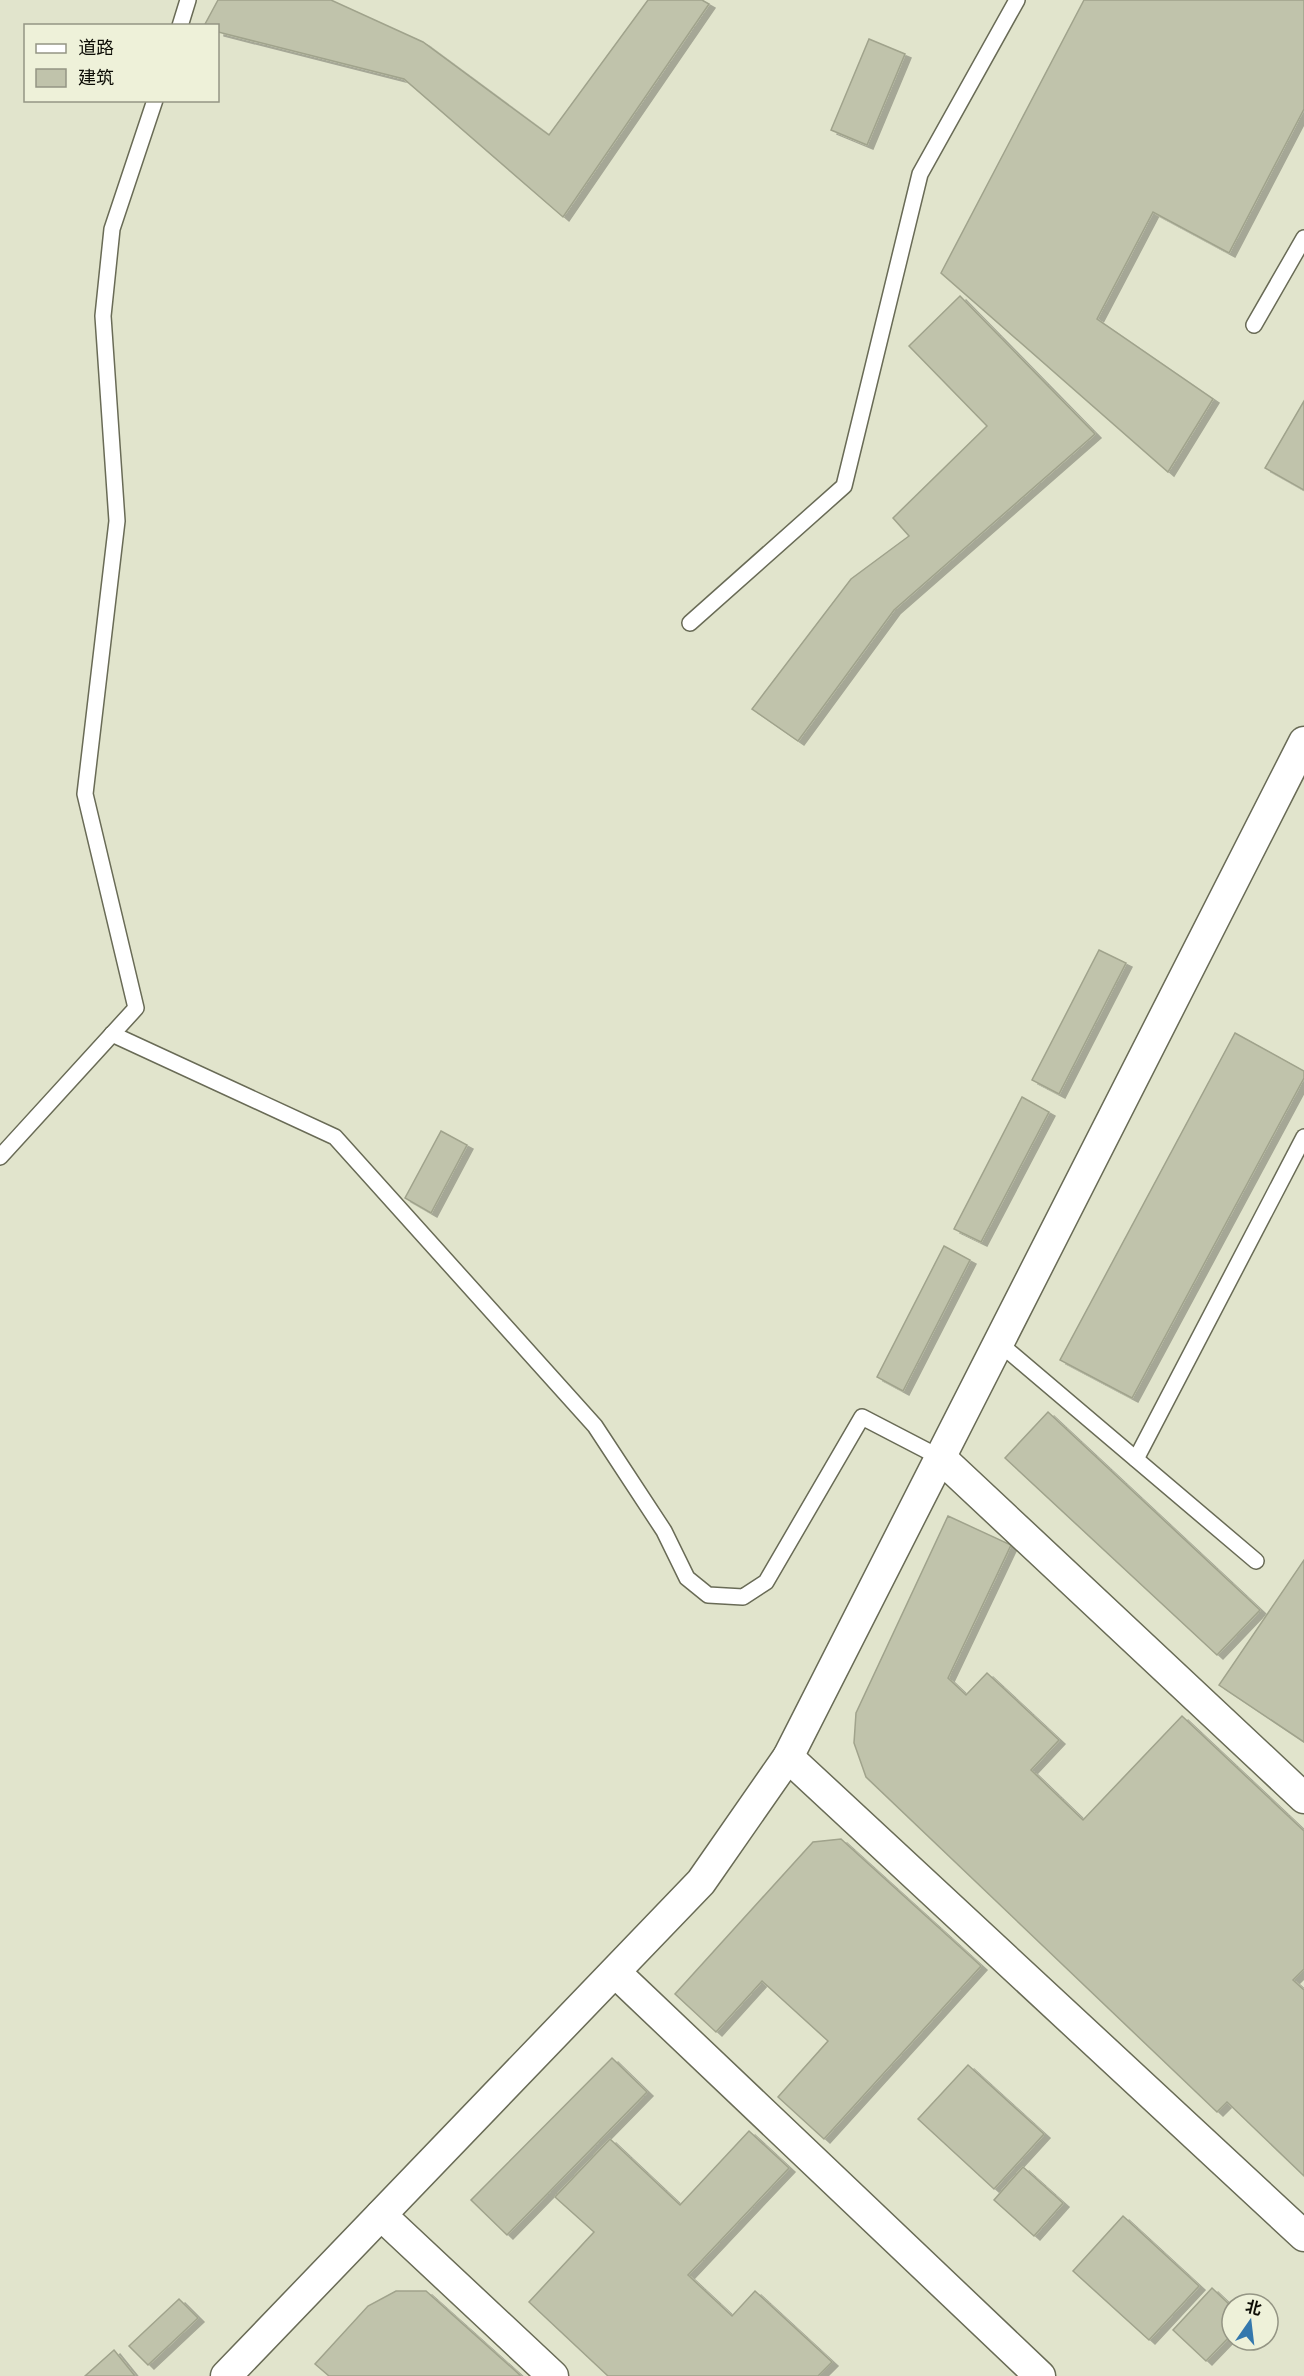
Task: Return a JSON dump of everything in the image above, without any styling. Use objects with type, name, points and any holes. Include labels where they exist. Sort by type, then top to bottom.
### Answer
[{"type":"street","points":[[226,2376],[701,1882],[788,1757],[1304,742]]},
{"type":"street","points":[[940,1458],[1304,1798]]},
{"type":"street","points":[[788,1757],[1304,2236]]},
{"type":"street","points":[[615,1972],[1040,2376]]},
{"type":"street","points":[[381,2215],[553,2376]]},
{"type":"lane","points":[[181,24],[188,0]]},
{"type":"lane","points":[[690,623],[844,486],[920,174],[1017,0]]},
{"type":"lane","points":[[0,1157],[136,1008],[85,794],[117,521],[103,316],[112,229],[154,102]]},
{"type":"lane","points":[[1254,325],[1304,238]]},
{"type":"lane","points":[[112,1034],[335,1137],[595,1426],[664,1531],[687,1578],[708,1595],[743,1597],[766,1582],[862,1418],[940,1458]]},
{"type":"lane","points":[[1136,1459],[1304,1137]]},
{"type":"lane","points":[[999,1343],[1256,1562]]},
{"type":"building","points":[[218,0],[331,0],[423,42],[549,135],[648,0],[702,0],[709,4],[563,217],[404,79],[219,32],[219,24],[205,24]]},
{"type":"building","points":[[1084,0],[1304,0],[1304,109],[1229,253],[1153,212],[1097,319],[1213,399],[1168,472],[941,273]]},
{"type":"building","points":[[869,39],[905,54],[867,145],[831,130]]},
{"type":"building","points":[[960,296],[1095,434],[894,610],[798,741],[752,709],[851,579],[909,536],[893,518],[987,426],[909,346]]},
{"type":"building","points":[[1304,401],[1304,490],[1265,468]]},
{"type":"building","points":[[1099,950],[1126,963],[1059,1094],[1032,1080]]},
{"type":"building","points":[[1235,1033],[1304,1071],[1304,1078],[1132,1398],[1060,1360]]},
{"type":"building","points":[[1022,1097],[1049,1112],[981,1242],[954,1229]]},
{"type":"building","points":[[441,1131],[467,1145],[431,1213],[405,1198]]},
{"type":"building","points":[[944,1246],[970,1260],[903,1391],[877,1377]]},
{"type":"building","points":[[1048,1412],[1260,1610],[1217,1655],[1005,1458]]},
{"type":"building","points":[[948,1516],[1011,1545],[948,1678],[966,1695],[987,1673],[1059,1740],[1031,1770],[1083,1820],[1182,1716],[1304,1831],[1304,1969],[1293,1980],[1304,1990],[1304,2176],[1227,2102],[1217,2112],[866,1777],[854,1743],[856,1713]]},
{"type":"building","points":[[1304,1560],[1304,1742],[1219,1685]]},
{"type":"building","points":[[841,1839],[981,1966],[824,2139],[778,2097],[828,2041],[762,1981],[716,2032],[675,1994],[813,1842]]},
{"type":"building","points":[[612,2058],[647,2092],[507,2235],[471,2200]]},
{"type":"building","points":[[968,2065],[1044,2134],[994,2189],[918,2119]]},
{"type":"building","points":[[749,2131],[789,2168],[688,2275],[732,2316],[755,2291],[832,2362],[818,2376],[608,2376],[529,2302],[594,2232],[555,2197],[610,2139],[680,2205]]},
{"type":"building","points":[[1023,2167],[1063,2203],[1034,2236],[994,2200]]},
{"type":"building","points":[[1123,2216],[1199,2286],[1149,2340],[1073,2271]]},
{"type":"building","points":[[1212,2288],[1220,2296],[1220,2346],[1206,2361],[1173,2330]]},
{"type":"building","points":[[396,2291],[426,2291],[521,2376],[329,2376],[315,2364],[368,2306]]},
{"type":"building","points":[[179,2299],[198,2318],[148,2365],[129,2346]]},
{"type":"building","points":[[114,2350],[135,2376],[85,2376]]}]
